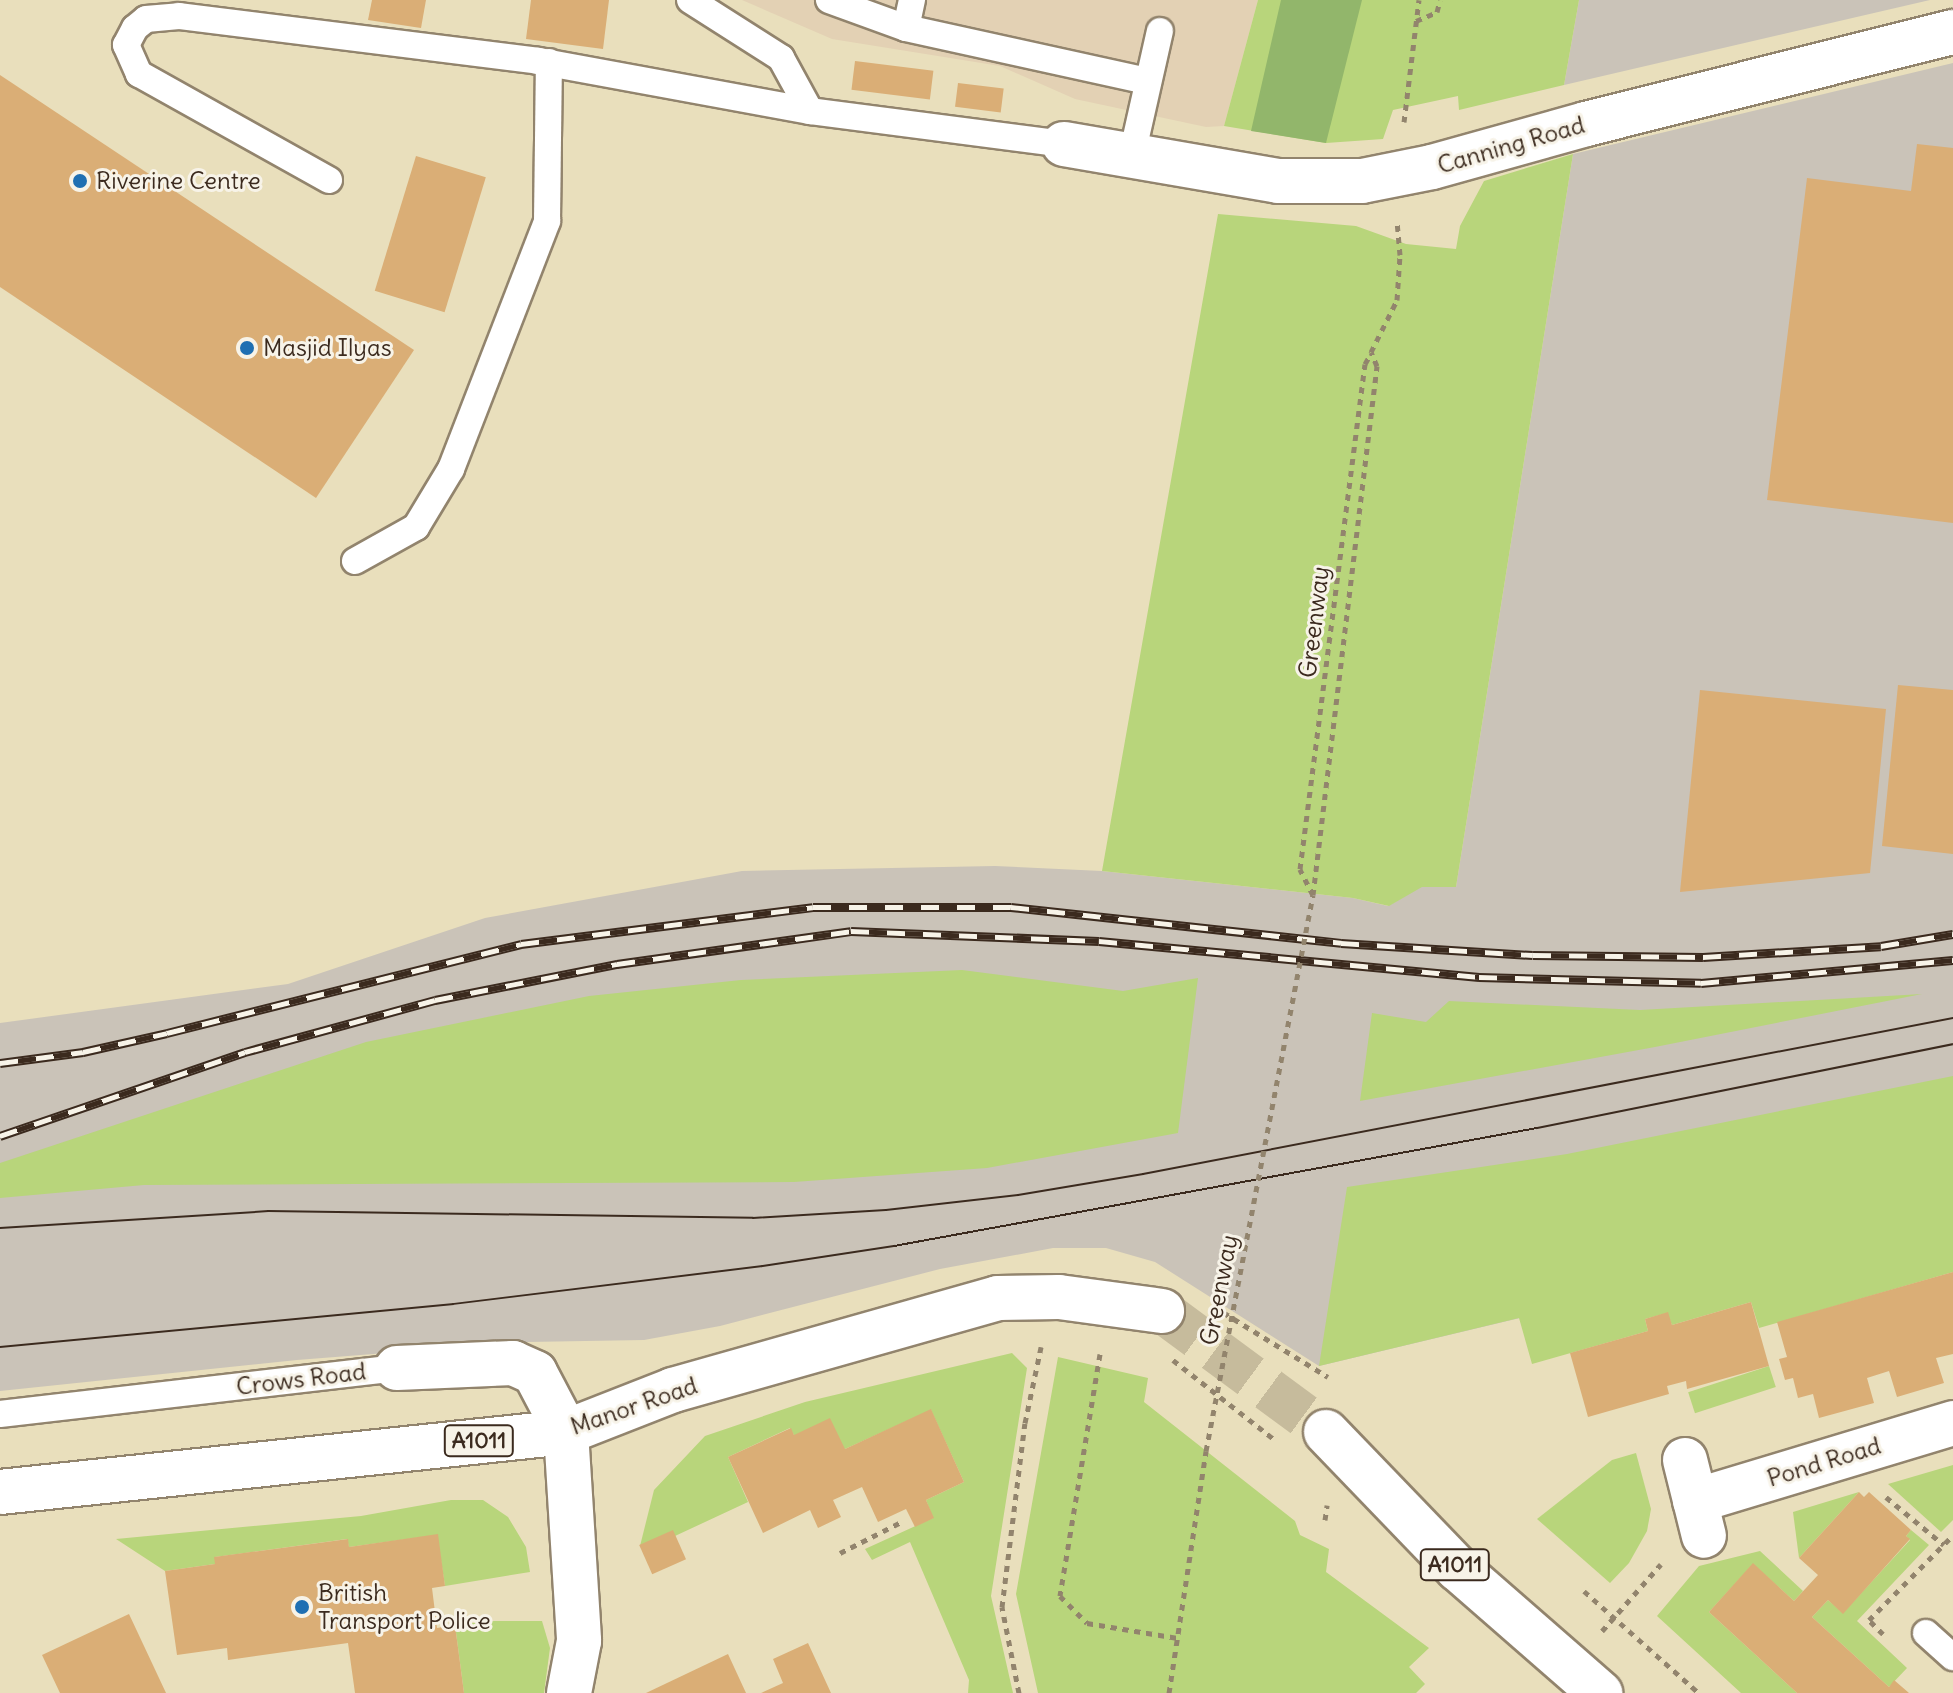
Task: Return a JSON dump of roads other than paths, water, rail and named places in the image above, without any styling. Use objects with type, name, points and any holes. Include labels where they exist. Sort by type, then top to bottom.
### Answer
[{"type":"street","name":"Canning Road","points":[[1064,144],[1278,181],[1362,181],[1409,173],[1586,124],[1953,32]]},
{"type":"street","name":"Manor Road","points":[[0,1492],[566,1432],[673,1390],[998,1298],[1059,1297],[1162,1332]]},
{"type":"street","name":"Crows Road","points":[[417,1367],[513,1363],[535,1373],[566,1432]]},
{"type":"street","name":"Pond Road","points":[[1695,1499],[1953,1423]]},
{"type":"street","points":[[566,1432],[579,1641],[569,1693]]},
{"type":"street","name":"A1011","points":[[1306,1440],[1600,1693]]},
{"type":"lane","points":[[690,0],[781,58],[810,111]]},
{"type":"lane","points":[[906,28],[912,0]]},
{"type":"lane","points":[[835,2],[906,28],[1148,81]]},
{"type":"lane","points":[[329,180],[139,74],[126,45],[135,28],[146,19],[179,16],[549,62],[810,111],[1064,144]]},
{"type":"lane","points":[[1132,155],[1160,31]]},
{"type":"lane","points":[[355,561],[416,527],[451,469],[542,236],[547,221],[549,62]]},
{"type":"lane","name":"Crows Road","points":[[0,1414],[417,1367]]},
{"type":"lane","points":[[1926,1633],[1953,1658]]},
{"type":"tunnel","points":[[1162,1311],[1326,1432]]},
{"type":"tram line","points":[[0,1228],[268,1211],[753,1218],[886,1210],[1018,1195],[1143,1174],[1953,1018]]},
{"type":"tram line","points":[[0,1347],[453,1304],[762,1266],[894,1246],[1537,1128],[1953,1044]]},
{"type":"railway","points":[[0,1063],[83,1052],[167,1033],[521,944],[813,907],[1011,907],[1341,943],[1533,955],[1703,957],[1881,946],[1953,934]]},
{"type":"railway","points":[[0,1136],[245,1052],[435,1000],[617,964],[851,931],[1099,941],[1479,977],[1701,983],[1953,960]]},
{"type":"place","name":"Riverine Centre","points":[[80,181]]},
{"type":"place","name":"Masjid Ilyas","points":[[247,348]]},
{"type":"place","name":"British Transport Police","points":[[302,1607]]}]
